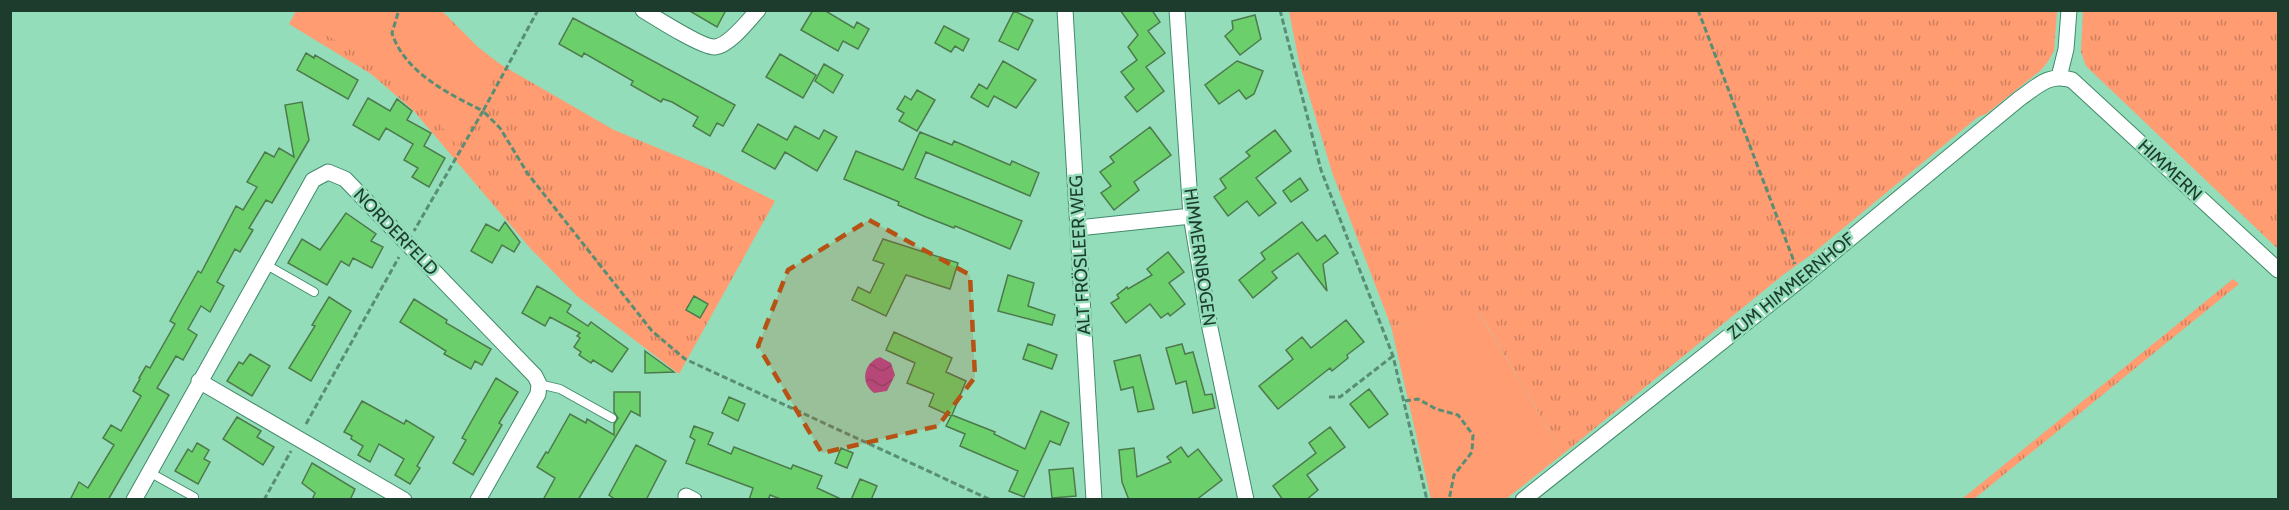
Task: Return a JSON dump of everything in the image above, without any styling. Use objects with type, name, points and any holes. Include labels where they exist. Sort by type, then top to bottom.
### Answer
[{"type":"street","points":[[643,10],[703,44],[715,47],[727,42],[758,10]]},
{"type":"street","name":"ALT FRÖSLEER WEG","points":[[1065,10],[1094,500]]},
{"type":"street","name":"HIMMERNBOGEN","points":[[1177,10],[1191,216],[1210,328],[1246,500]]},
{"type":"street","points":[[2059,77],[2066,49],[2069,10]]},
{"type":"street","name":"ZUM HIMMERNHOF","points":[[1523,500],[1801,279],[2019,99],[2048,79],[2059,77]]},
{"type":"street","name":"HIMMERN","points":[[2059,77],[2072,80],[2087,93],[2278,270]]},
{"type":"street","name":"NORDERFELD","points":[[134,500],[313,180],[328,172],[345,179],[535,376],[539,384]]},
{"type":"street","points":[[1078,228],[1191,216]]},
{"type":"street","points":[[199,381],[404,500]]},
{"type":"street","points":[[477,500],[538,394],[539,384]]},
{"type":"lane","points":[[265,264],[314,292]]},
{"type":"lane","points":[[539,384],[560,388],[612,418]]},
{"type":"lane","points":[[149,472],[194,497]]},
{"type":"path","points":[[264,500],[538,10]]},
{"type":"path","points":[[1280,10],[1320,170],[1393,356],[1427,500]]},
{"type":"path","points":[[1698,10],[1801,279]]},
{"type":"path","points":[[398,13],[392,33],[402,54],[428,79],[453,96],[483,111],[500,128],[528,174],[652,331],[686,358],[991,500]]},
{"type":"path","points":[[1329,397],[1341,397],[1393,356]]},
{"type":"path","points":[[1404,401],[1418,399],[1436,409],[1458,415],[1473,435],[1472,452],[1454,475],[1449,500]]},
{"type":"highlighted area","points":[[869,220],[970,275],[975,377],[938,426],[822,453],[758,346],[788,270]]},
{"type":"green space","points":[[312,10],[423,11],[467,55],[495,76],[457,146],[420,101],[385,69],[304,24]]},
{"type":"green space","points":[[296,11],[442,11],[478,47],[500,64],[614,130],[714,171],[775,201],[679,374],[577,296],[530,248],[413,110],[371,74],[289,24]]},
{"type":"green space","points":[[1289,11],[2057,11],[2054,51],[2040,71],[1986,114],[1978,117],[1563,454],[1479,312],[1391,326],[1332,172],[1299,62]]},
{"type":"green space","points":[[2083,11],[2278,11],[2278,249],[2086,66],[2081,52]]},
{"type":"green space","points":[[2233,279],[2239,284],[1974,499],[1962,499]]},
{"type":"green space","points":[[1478,311],[1563,454],[1506,499],[1431,499],[1391,326]]},
{"type":"water","points":[[880,357],[891,363],[895,375],[887,391],[874,393],[867,384],[865,374],[870,364]]},
{"type":"building","points":[[688,10],[726,10],[717,27]]},
{"type":"building","points":[[813,10],[824,10],[854,28],[857,22],[869,29],[858,49],[843,41],[838,51],[801,30]]},
{"type":"building","points":[[1120,10],[1152,10],[1160,22],[1148,31],[1165,53],[1146,67],[1164,91],[1137,112],[1125,97],[1134,89],[1121,72],[1137,60],[1128,47],[1138,35]]},
{"type":"building","points":[[1014,11],[1033,20],[1018,50],[999,41]]},
{"type":"building","points":[[1255,15],[1261,39],[1240,55],[1225,36],[1233,29],[1232,21]]},
{"type":"building","points":[[573,18],[735,105],[723,126],[717,123],[710,136],[693,126],[698,117],[672,102],[663,99],[661,102],[631,85],[633,81],[584,53],[582,57],[559,44]]},
{"type":"building","points":[[944,26],[969,39],[963,51],[955,46],[951,52],[935,43]]},
{"type":"building","points":[[306,53],[314,58],[315,55],[358,80],[348,99],[297,70]]},
{"type":"building","points":[[780,54],[816,75],[803,98],[766,77]]},
{"type":"building","points":[[1003,61],[1036,80],[1016,108],[994,96],[988,107],[971,97],[979,84],[987,89]]},
{"type":"building","points":[[1237,61],[1263,71],[1254,94],[1246,99],[1239,90],[1219,104],[1205,85]]},
{"type":"building","points":[[824,64],[843,75],[833,93],[815,81]]},
{"type":"building","points":[[917,90],[935,100],[917,131],[899,121],[904,113],[897,109],[905,96],[911,100]]},
{"type":"building","points":[[368,98],[390,111],[397,99],[412,111],[407,120],[431,133],[424,146],[445,158],[429,187],[412,177],[418,168],[404,160],[413,144],[386,128],[379,140],[353,125]]},
{"type":"building","points":[[302,102],[309,140],[272,203],[266,200],[249,228],[253,230],[240,252],[235,249],[217,282],[224,286],[210,312],[201,306],[188,329],[197,335],[183,360],[176,356],[157,388],[169,395],[108,500],[70,500],[79,482],[88,488],[114,445],[103,438],[111,425],[121,431],[141,396],[133,391],[139,378],[146,366],[150,368],[175,324],[170,321],[198,271],[201,273],[236,206],[243,210],[257,187],[247,182],[265,152],[274,157],[279,148],[294,157],[285,105]]},
{"type":"building","points":[[758,124],[787,140],[795,126],[819,139],[824,130],[837,137],[817,171],[785,152],[775,169],[742,151]]},
{"type":"building","points":[[1150,127],[1171,155],[1134,182],[1139,190],[1114,210],[1101,193],[1111,186],[1100,172],[1114,162],[1110,157]]},
{"type":"building","points":[[1275,130],[1291,151],[1256,178],[1276,203],[1259,216],[1247,201],[1228,216],[1214,197],[1226,188],[1220,179],[1250,156],[1246,152]]},
{"type":"building","points":[[920,132],[952,145],[954,141],[1010,165],[1012,161],[1039,173],[1030,196],[926,152],[915,178],[1022,221],[1010,249],[955,226],[954,228],[926,217],[898,205],[899,202],[844,179],[856,151],[903,170]]},
{"type":"building","points":[[1300,178],[1308,190],[1291,202],[1283,191]]},
{"type":"building","points":[[346,213],[376,234],[371,241],[383,247],[372,268],[353,258],[349,266],[341,261],[327,285],[288,263],[302,239],[320,250]]},
{"type":"building","points":[[505,222],[520,242],[514,252],[502,245],[492,263],[471,251],[486,224],[499,231]]},
{"type":"building","points":[[1302,222],[1317,241],[1325,235],[1338,253],[1323,264],[1327,291],[1298,253],[1272,272],[1277,278],[1253,298],[1239,280],[1265,259],[1261,253]]},
{"type":"building","points":[[883,239],[958,263],[950,289],[906,275],[886,316],[852,300],[858,287],[870,293],[884,264],[873,260]]},
{"type":"building","points":[[1168,252],[1184,272],[1169,283],[1185,304],[1170,316],[1168,313],[1161,318],[1150,304],[1126,323],[1111,303],[1119,298],[1117,295],[1127,287],[1128,289],[1152,275],[1147,269]]},
{"type":"building","points":[[1008,275],[1034,283],[1028,306],[1055,315],[1052,325],[998,311]]},
{"type":"building","points":[[537,286],[571,305],[567,312],[588,326],[591,322],[628,349],[612,372],[593,360],[591,363],[579,355],[581,352],[574,347],[580,338],[577,336],[580,333],[550,317],[545,326],[522,313]]},
{"type":"building","points":[[694,296],[708,304],[700,318],[686,310]]},
{"type":"building","points":[[329,297],[351,311],[311,381],[289,368],[315,326],[312,325]]},
{"type":"building","points":[[414,299],[447,320],[446,323],[491,349],[482,365],[475,361],[471,369],[444,354],[446,351],[400,322]]},
{"type":"building","points":[[1346,320],[1364,342],[1332,371],[1330,368],[1278,409],[1259,386],[1293,359],[1286,350],[1302,337],[1311,348]]},
{"type":"building","points":[[894,332],[952,358],[946,372],[966,381],[952,415],[995,432],[994,434],[1025,449],[1041,411],[1069,423],[1060,445],[1050,441],[1024,497],[1009,491],[1018,471],[960,446],[965,434],[946,426],[951,416],[929,406],[934,394],[907,383],[915,363],[886,350]]},
{"type":"building","points":[[1028,344],[1057,355],[1052,369],[1023,359]]},
{"type":"building","points":[[1182,344],[1185,354],[1193,352],[1205,395],[1212,394],[1215,408],[1193,413],[1186,381],[1176,384],[1166,348]]},
{"type":"building","points":[[645,351],[674,372],[645,373]]},
{"type":"building","points":[[250,354],[270,366],[252,396],[227,381],[239,362],[243,364]]},
{"type":"building","points":[[1140,355],[1154,409],[1138,412],[1133,387],[1121,390],[1114,361]]},
{"type":"building","points":[[496,378],[518,392],[499,423],[502,425],[473,475],[453,463],[466,440],[462,438]]},
{"type":"building","points":[[1369,389],[1388,414],[1369,428],[1350,404]]},
{"type":"building","points":[[614,392],[640,392],[640,416],[631,411],[578,500],[543,500],[555,478],[537,467],[546,452],[548,453],[570,414],[586,423],[587,419],[614,435],[614,424],[618,418],[614,412]]},
{"type":"building","points":[[729,397],[745,404],[738,421],[722,413]]},
{"type":"building","points":[[362,401],[404,424],[406,420],[434,437],[417,466],[420,468],[410,484],[395,475],[404,459],[379,444],[370,462],[358,455],[363,446],[344,432]]},
{"type":"building","points":[[237,417],[261,431],[257,437],[274,447],[263,465],[223,439]]},
{"type":"building","points":[[694,426],[713,433],[708,444],[731,454],[734,447],[791,469],[793,465],[822,476],[817,488],[843,500],[783,500],[770,495],[768,500],[749,500],[753,488],[686,463],[695,440],[690,437]]},
{"type":"building","points":[[1330,427],[1345,447],[1307,475],[1318,490],[1306,500],[1283,500],[1273,486],[1316,453],[1309,443]]},
{"type":"building","points":[[197,443],[209,450],[204,459],[210,462],[198,484],[175,471],[188,449],[192,452]]},
{"type":"building","points":[[636,445],[666,461],[646,500],[616,500],[609,495]]},
{"type":"building","points":[[1181,447],[1188,457],[1198,449],[1222,480],[1196,500],[1129,500],[1122,482],[1119,450],[1134,448],[1137,477],[1171,462],[1167,457]]},
{"type":"building","points":[[841,448],[853,453],[847,468],[835,463]]},
{"type":"building","points":[[312,463],[355,489],[350,500],[312,500],[315,493],[302,483]]},
{"type":"building","points":[[1073,468],[1076,496],[1052,498],[1049,470]]},
{"type":"building","points":[[860,479],[877,486],[871,500],[851,500]]}]
